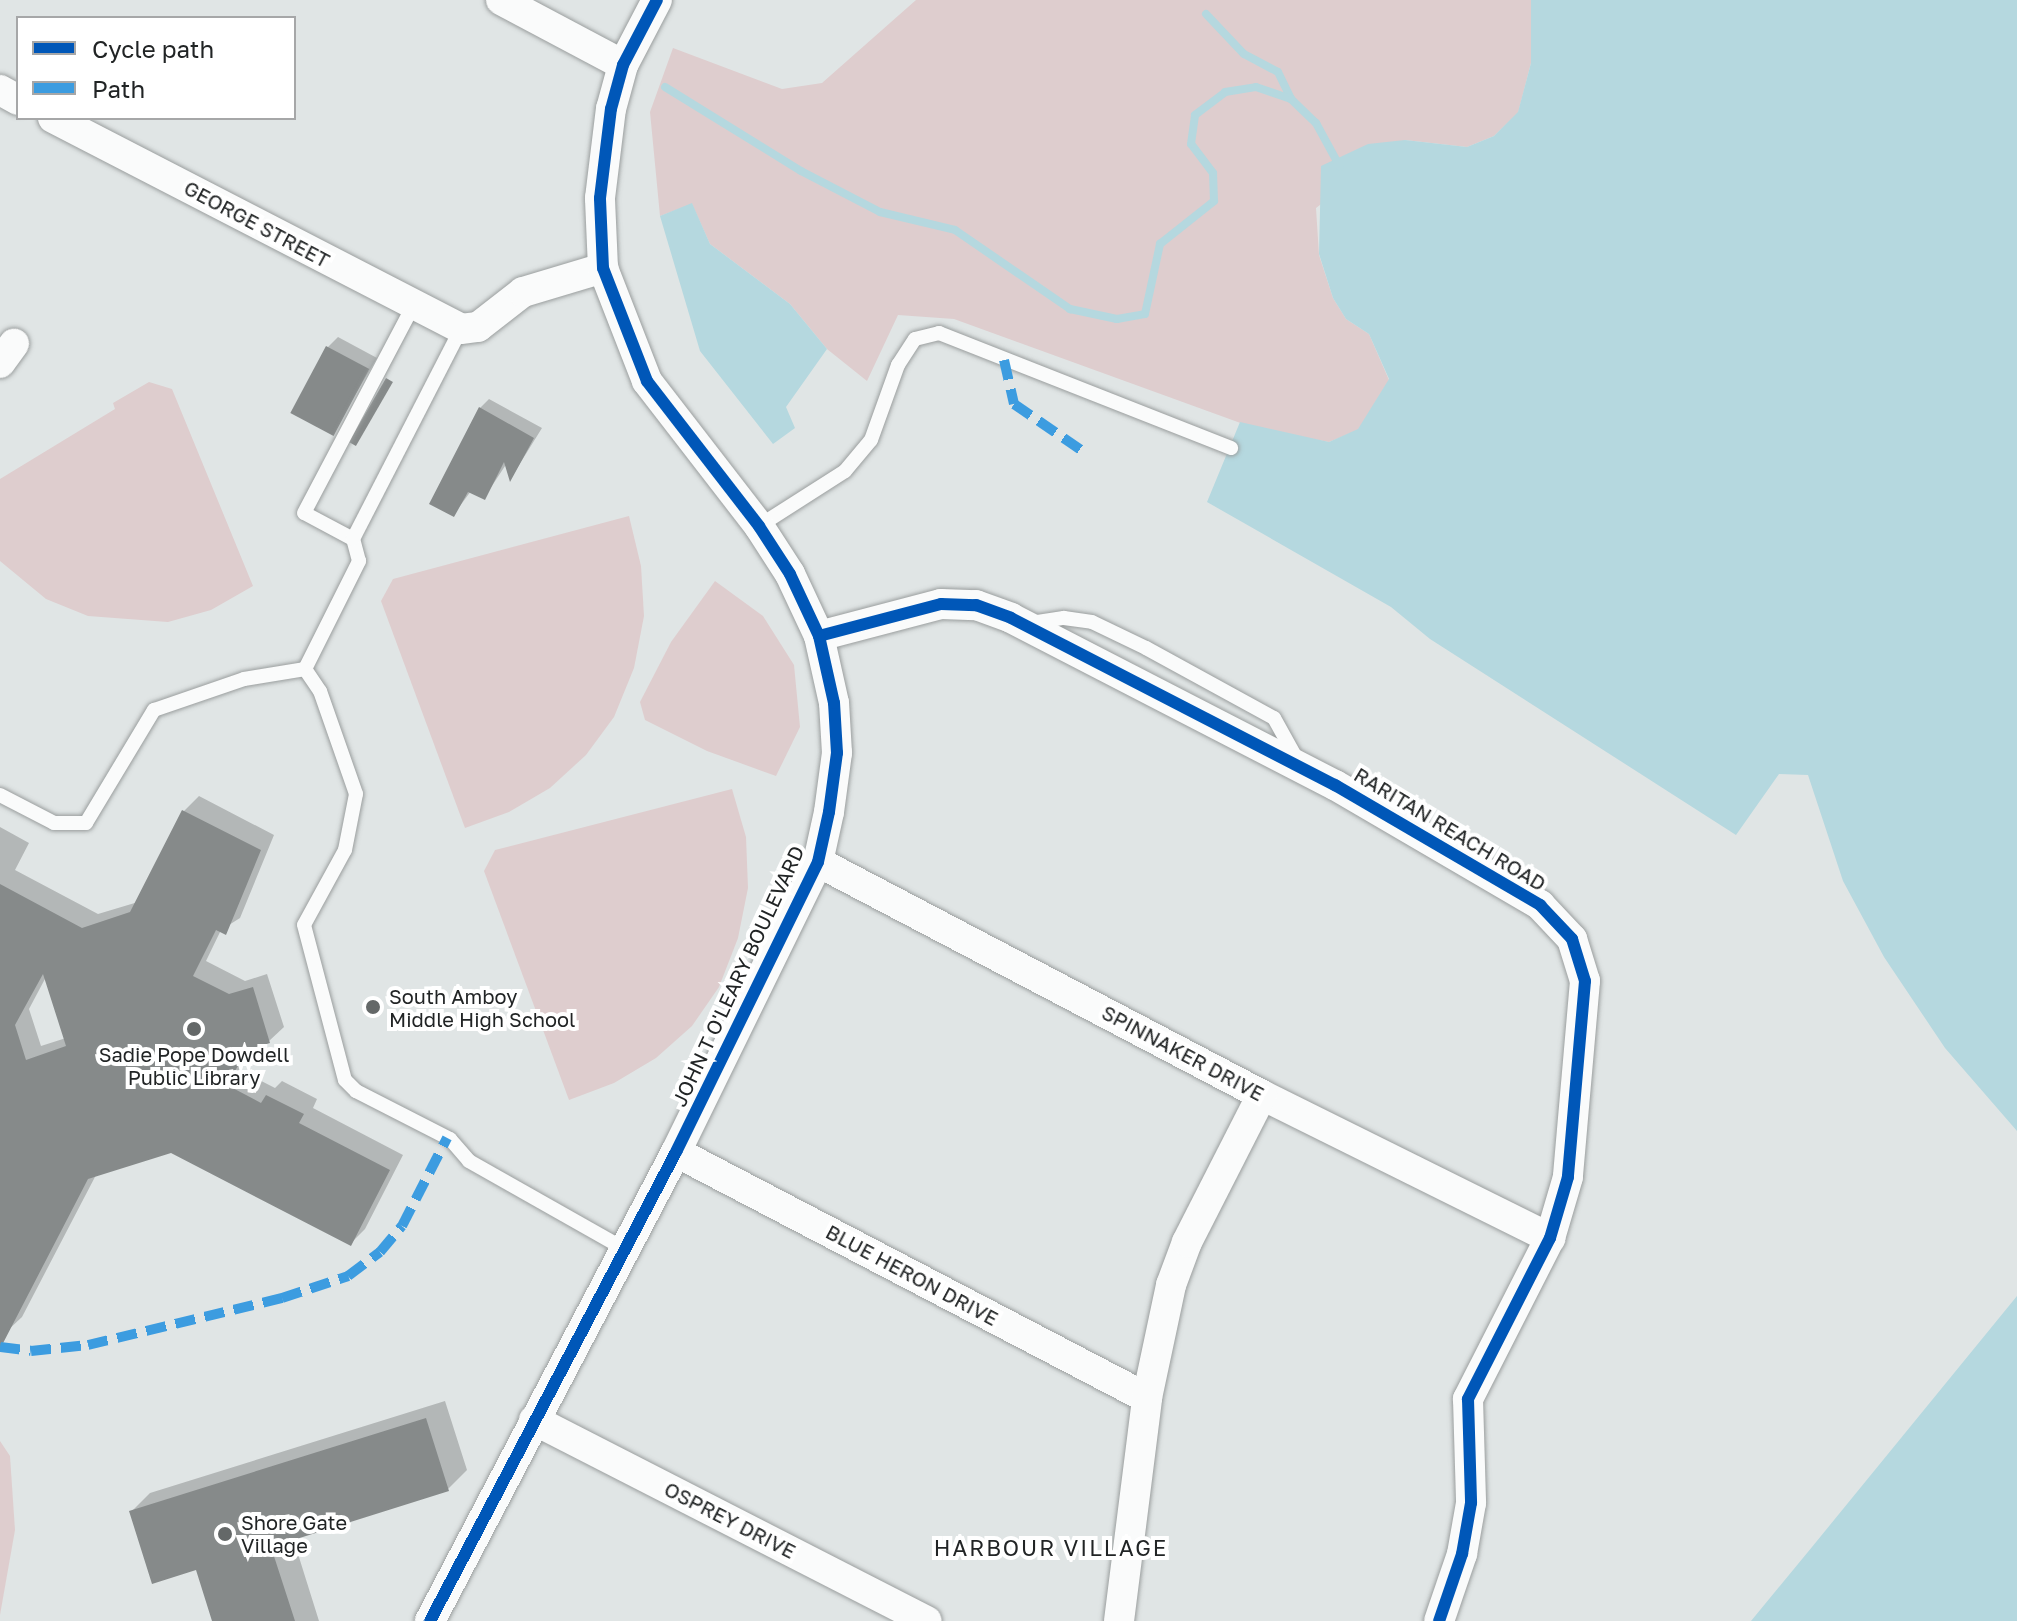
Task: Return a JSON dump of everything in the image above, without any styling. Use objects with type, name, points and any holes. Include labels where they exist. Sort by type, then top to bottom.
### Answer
[{"type":"street","points":[[501,0],[623,65]]},
{"type":"street","name":"JOHN T O'LEARY BOULEVARD","points":[[430,1621],[676,1152],[818,862],[837,753],[834,703],[819,636],[790,574],[759,526],[647,381],[603,268],[605,152],[623,65],[657,0]]},
{"type":"street","name":"GEORGE STREET","points":[[57,120],[461,329]]},
{"type":"street","points":[[461,329],[478,327],[523,292],[603,268]]},
{"type":"street","name":"RARITAN REACH ROAD","points":[[819,636],[941,604],[976,605],[1023,624],[1301,767],[1540,905],[1572,939],[1585,981],[1568,1177],[1550,1238],[1468,1399],[1471,1503],[1462,1554],[1439,1621]]},
{"type":"street","name":"SPINNAKER DRIVE","points":[[818,862],[1262,1095],[1550,1238]]},
{"type":"street","points":[[1119,1621],[1147,1398],[1171,1285],[1187,1242],[1262,1095]]},
{"type":"street","name":"BLUE HERON DRIVE","points":[[676,1152],[1147,1398]]},
{"type":"street","name":"OSPREY DRIVE","points":[[534,1420],[927,1621]]},
{"type":"lane","points":[[353,539],[304,513],[413,306]]},
{"type":"lane","points":[[305,669],[359,561],[353,539],[461,329]]},
{"type":"lane","points":[[759,526],[845,471],[871,440],[898,365],[915,339],[939,333],[1231,448]]},
{"type":"lane","points":[[0,795],[54,823],[86,823],[154,710],[244,679],[305,669]]},
{"type":"lane","points":[[305,669],[320,691],[356,794],[345,850],[304,925],[304,939],[345,1080],[356,1091],[447,1138],[469,1161],[623,1248]]},
{"type":"shaded area","points":[[916,0],[1531,0],[1531,63],[1518,113],[1494,136],[1467,147],[1405,140],[1316,208],[1319,255],[1333,298],[1346,319],[1369,334],[1389,380],[1358,430],[1329,442],[1257,429],[954,319],[898,315],[867,381],[827,349],[790,304],[710,244],[692,204],[660,216],[650,112],[673,48],[782,89],[822,83]]},
{"type":"shaded area","points":[[149,382],[172,389],[253,586],[211,610],[168,622],[88,616],[46,599],[0,561],[0,479],[115,409],[113,403]]},
{"type":"shaded area","points":[[629,516],[641,566],[644,616],[634,668],[614,717],[586,755],[550,788],[509,812],[465,828],[381,601],[393,579]]},
{"type":"shaded area","points":[[715,581],[763,616],[794,665],[800,727],[776,776],[707,751],[645,720],[640,702],[671,642]]},
{"type":"shaded area","points":[[732,789],[746,837],[748,888],[738,938],[719,987],[692,1026],[656,1058],[614,1083],[569,1100],[484,871],[495,850]]},
{"type":"shaded area","points":[[0,1441],[10,1456],[15,1530],[0,1615]]},
{"type":"water","points":[[1531,0],[2017,0],[2017,1131],[1945,1048],[1884,957],[1843,881],[1808,775],[1779,774],[1736,835],[1430,639],[1391,607],[1207,502],[1240,422],[1329,442],[1358,429],[1389,379],[1369,334],[1346,319],[1333,298],[1319,254],[1321,166],[1368,144],[1405,140],[1467,147],[1494,136],[1518,112],[1531,63]]},
{"type":"water","points":[[692,203],[710,244],[790,304],[827,349],[786,407],[795,428],[773,444],[700,351],[660,216]]},
{"type":"water","points":[[2017,1296],[2017,1621],[1751,1621],[1812,1547]]},
{"type":"building","points":[[326,346],[369,369],[334,436],[290,413]]},
{"type":"building","points":[[386,378],[393,382],[356,446],[349,442]]},
{"type":"building","points":[[479,407],[534,438],[510,482],[504,462],[485,500],[468,492],[454,517],[429,504]]},
{"type":"building","points":[[182,810],[261,850],[226,935],[216,930],[193,976],[229,994],[253,987],[270,1043],[247,1050],[227,1085],[261,1103],[266,1095],[304,1114],[299,1123],[390,1170],[351,1246],[171,1153],[88,1179],[0,1349],[0,884],[82,928],[130,912]],"holes":[[[43,974],[66,1046],[26,1060],[15,1025]]]},
{"type":"building","name":"Shore Gate Village","points":[[426,1418],[449,1491],[271,1547],[295,1621],[212,1621],[196,1570],[152,1584],[129,1511]]},
{"type":"waterway","points":[[1206,14],[1244,54],[1278,72],[1291,99]]},
{"type":"waterway","points":[[665,87],[801,171],[880,212],[955,230],[1070,309],[1117,319],[1145,314],[1160,244],[1214,201],[1213,173],[1191,144],[1195,115],[1225,92],[1256,87],[1291,99],[1316,123],[1340,167]]},
{"type":"marked path","points":[[1004,360],[1014,404],[1084,452]]},
{"type":"marked path","points":[[0,1347],[31,1351],[88,1345],[282,1298],[348,1276],[380,1252],[402,1226],[447,1138]]},
{"type":"cycle path","points":[[430,1621],[676,1152],[818,862],[829,812],[837,753],[834,703],[819,636],[790,574],[759,526],[647,381],[603,268],[600,198],[611,109],[623,65],[657,0]]},
{"type":"cycle path","points":[[819,636],[941,604],[976,605],[1011,618],[1335,785],[1540,905],[1572,939],[1585,981],[1568,1177],[1550,1238],[1468,1399],[1471,1503],[1462,1554],[1439,1621]]},
{"type":"place","name":"South Amboy Middle High School","points":[[373,1007]]},
{"type":"place","name":"Sadie Pope Dowdell Public Library","points":[[194,1029]]},
{"type":"place","name":"Shore Gate Village","points":[[225,1534]]},
{"type":"district","name":"HARBOUR VILLAGE","points":[[1051,1548]]}]
